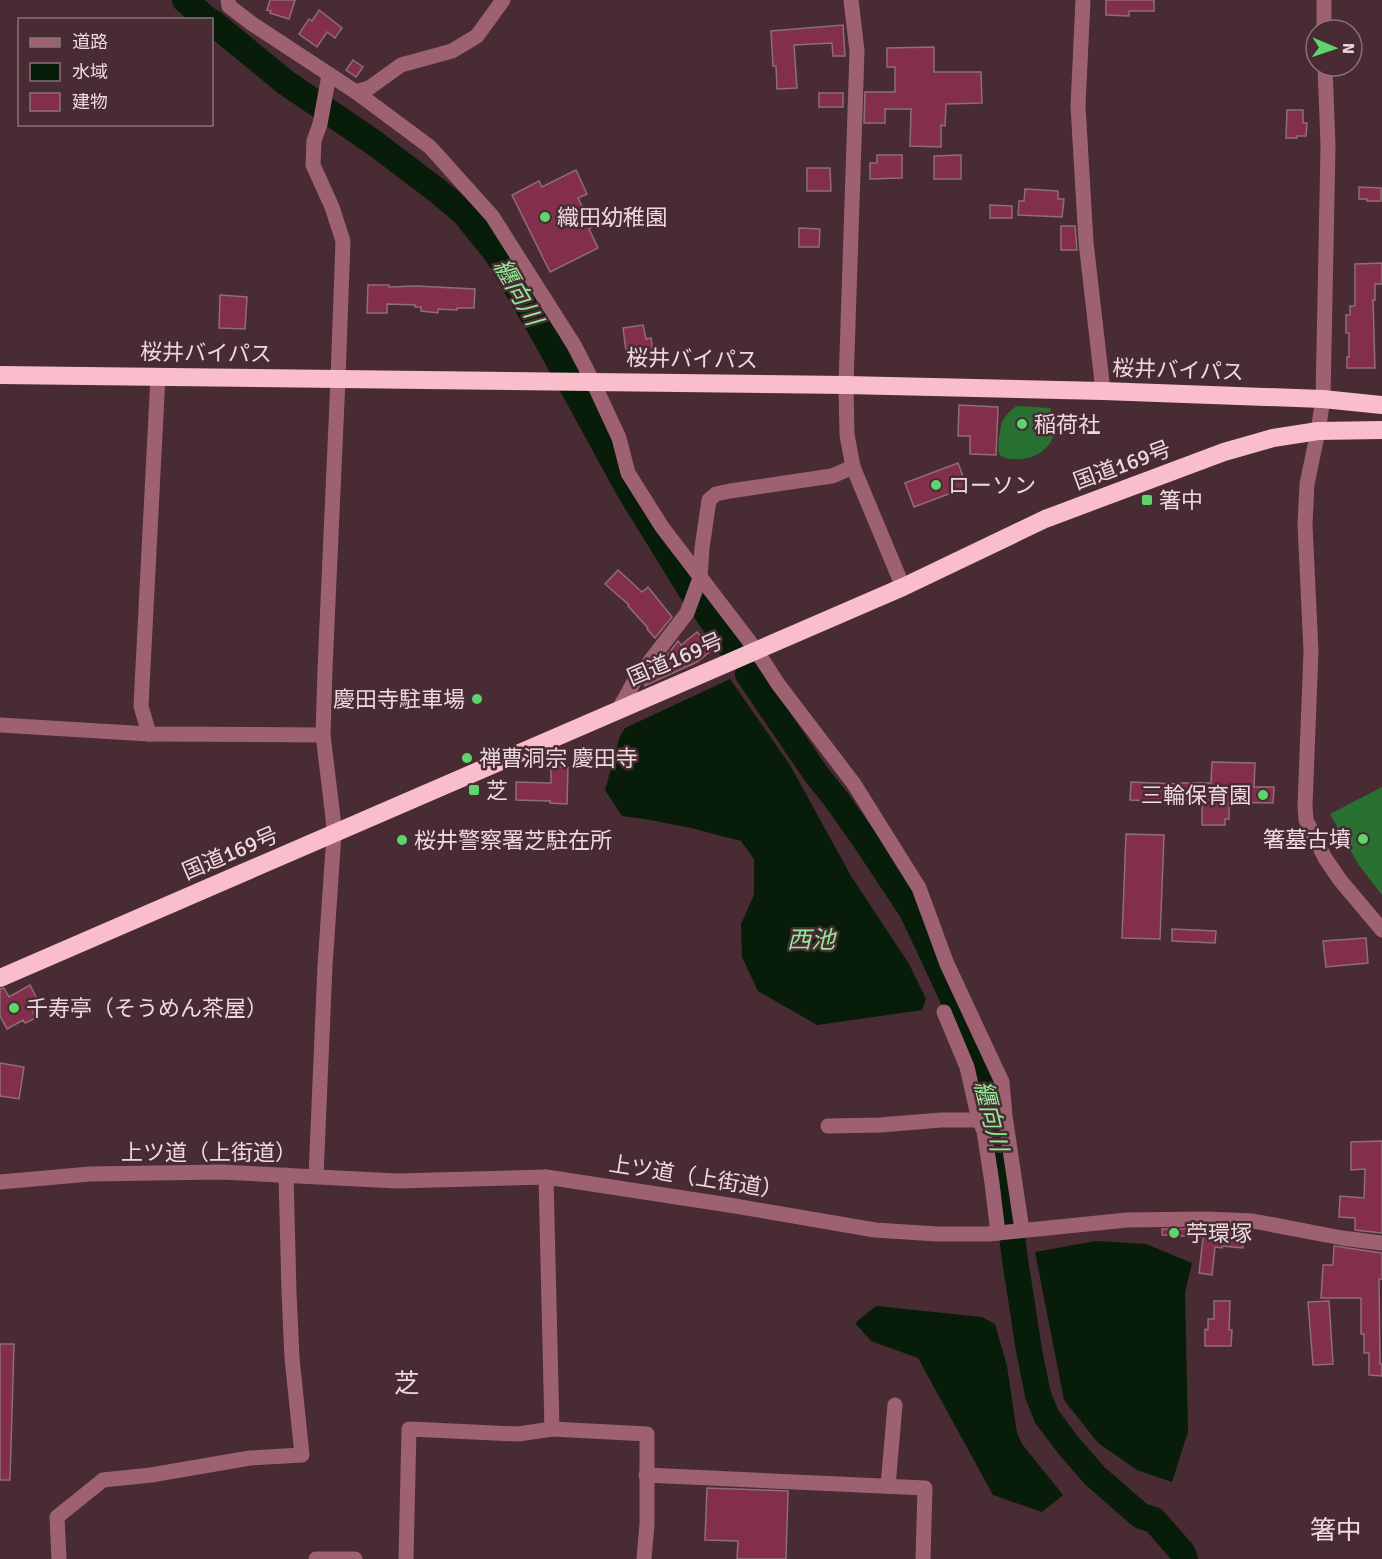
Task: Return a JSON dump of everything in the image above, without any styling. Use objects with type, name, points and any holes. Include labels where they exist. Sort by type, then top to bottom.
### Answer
[{"type":"highway","name":"桜井バイパス","points":[[0,375],[846,385],[1323,399],[1382,405]]},
{"type":"highway","name":"国道169号","points":[[0,978],[903,587],[1045,519],[1224,453],[1273,438],[1318,431],[1382,430]]},
{"type":"street","points":[[228,0],[229,6],[251,23],[328,79],[356,92],[430,147],[492,216],[574,345],[587,382],[619,438],[628,472],[662,527],[699,580],[756,650],[778,684],[854,784],[919,888],[947,964],[1002,1082],[1020,1230]]},
{"type":"street","points":[[356,92],[369,88],[401,65],[452,51],[477,36],[503,0]]},
{"type":"street","points":[[851,0],[857,51],[846,385],[847,435],[853,466],[903,587]]},
{"type":"street","points":[[1083,0],[1078,106],[1086,242],[1103,391]]},
{"type":"street","points":[[1324,0],[1324,18]]},
{"type":"street","points":[[1325,78],[1328,146],[1323,399],[1307,484],[1305,525],[1311,651],[1305,806],[1306,820],[1325,858],[1340,880],[1382,930]]},
{"type":"street","points":[[316,1176],[325,966],[334,834],[323,735],[343,242],[332,207],[313,165],[314,141],[320,124],[328,79]]},
{"type":"street","points":[[148,734],[141,706],[158,376]]},
{"type":"street","points":[[619,709],[634,682],[687,613],[699,580],[709,500],[716,494],[730,491],[832,476],[853,466]]},
{"type":"street","points":[[0,725],[148,734],[323,735]]},
{"type":"street","points":[[944,1012],[967,1067],[979,1120],[984,1131],[1000,1233]]},
{"type":"street","points":[[828,1126],[979,1120]]},
{"type":"street","name":"上ツ道（上街道）","points":[[0,1182],[90,1174],[221,1172],[397,1181],[546,1177],[875,1230],[937,1234],[1000,1233],[1127,1220],[1205,1219],[1253,1221],[1382,1243]]},
{"type":"street","points":[[59,1559],[57,1517],[103,1480],[151,1475],[250,1458],[302,1455],[292,1358],[286,1174]]},
{"type":"street","points":[[546,1177],[552,1429]]},
{"type":"street","points":[[888,1486],[895,1405]]},
{"type":"street","points":[[406,1559],[409,1429],[518,1434],[552,1429],[647,1434],[645,1559]]},
{"type":"street","points":[[646,1475],[925,1488],[923,1559]]},
{"type":"street","points":[[316,1559],[355,1559]]},
{"type":"green space","points":[[1017,406],[1050,408],[1055,428],[1053,437],[1042,452],[1024,459],[1008,459],[1000,455],[998,443],[1005,417]]},
{"type":"green space","name":"箸墓古墳","points":[[1382,787],[1382,895],[1358,864],[1330,814]]},
{"type":"water","name":"西池","points":[[730,679],[790,765],[851,876],[909,964],[926,999],[922,1010],[817,1025],[758,991],[742,957],[741,924],[754,895],[754,859],[741,841],[691,828],[622,816],[605,790],[620,736],[625,728]]},
{"type":"water","points":[[1096,1241],[1146,1244],[1192,1263],[1185,1293],[1188,1432],[1172,1482],[1137,1470],[1098,1443],[1064,1400],[1035,1252]]},
{"type":"water","points":[[876,1306],[982,1317],[995,1324],[1007,1366],[1017,1433],[1022,1444],[1063,1495],[1042,1512],[993,1495],[918,1358],[871,1341],[855,1323]]},
{"type":"building","points":[[270,0],[295,0],[289,19],[267,10]]},
{"type":"building","points":[[1106,0],[1154,0],[1154,11],[1129,11],[1129,16],[1106,15]]},
{"type":"building","points":[[319,10],[342,28],[335,38],[327,32],[317,47],[299,34],[309,19],[312,21]]},
{"type":"building","points":[[843,25],[845,56],[833,56],[832,43],[794,45],[797,88],[777,89],[771,31]]},
{"type":"building","points":[[934,47],[934,72],[981,72],[982,103],[946,104],[945,126],[941,125],[941,147],[910,146],[911,109],[885,109],[885,123],[864,123],[865,92],[895,92],[895,67],[887,67],[887,48]]},
{"type":"building","points":[[353,60],[363,67],[356,77],[346,70]]},
{"type":"building","points":[[819,93],[843,93],[843,107],[819,107]]},
{"type":"building","points":[[1287,110],[1303,110],[1303,123],[1307,123],[1306,136],[1286,138]]},
{"type":"building","points":[[877,155],[902,155],[902,178],[870,179],[870,163],[877,163]]},
{"type":"building","points":[[961,155],[961,179],[934,179],[934,156]]},
{"type":"building","points":[[807,168],[830,168],[831,191],[807,191]]},
{"type":"building","points":[[576,170],[587,194],[578,198],[592,227],[589,229],[598,248],[550,272],[512,195],[539,181],[542,187]]},
{"type":"building","points":[[1359,187],[1381,188],[1381,201],[1359,199]]},
{"type":"building","points":[[1025,189],[1058,191],[1058,199],[1064,199],[1062,217],[1018,215],[1019,201],[1024,201]]},
{"type":"building","points":[[990,205],[1012,206],[1012,218],[990,218]]},
{"type":"building","points":[[1061,226],[1075,226],[1077,250],[1061,250]]},
{"type":"building","points":[[799,228],[820,229],[819,247],[799,247]]},
{"type":"building","points":[[1382,263],[1382,284],[1375,284],[1375,300],[1373,300],[1375,368],[1347,368],[1349,333],[1346,333],[1346,315],[1350,315],[1350,306],[1355,306],[1355,264]]},
{"type":"building","points":[[368,285],[475,289],[474,308],[438,309],[438,313],[421,311],[421,307],[415,307],[415,305],[387,304],[387,313],[367,313]]},
{"type":"building","points":[[220,295],[247,297],[245,329],[219,328]]},
{"type":"building","points":[[643,325],[646,339],[651,338],[654,357],[631,361],[629,350],[626,351],[623,328]]},
{"type":"building","points":[[959,405],[998,407],[996,455],[970,454],[970,436],[958,436]]},
{"type":"building","name":"ローソン","points":[[958,463],[967,487],[914,507],[905,483]]},
{"type":"building","points":[[618,570],[642,592],[648,587],[672,617],[655,638],[629,605],[605,584]]},
{"type":"building","points":[[697,632],[712,650],[697,662],[644,686],[678,641],[681,645]]},
{"type":"building","points":[[1212,762],[1255,763],[1254,787],[1274,787],[1273,803],[1229,802],[1229,819],[1225,819],[1225,825],[1202,825],[1202,801],[1130,800],[1131,782],[1211,783]]},
{"type":"building","points":[[551,767],[568,767],[567,804],[516,800],[516,782],[551,783]]},
{"type":"building","points":[[1126,834],[1164,835],[1160,939],[1122,938]]},
{"type":"building","points":[[1172,929],[1216,931],[1215,943],[1172,941]]},
{"type":"building","points":[[1366,938],[1368,963],[1326,967],[1323,941]]},
{"type":"building","points":[[30,985],[37,999],[33,1000],[36,1005],[31,1008],[36,1018],[25,1023],[23,1020],[7,1029],[0,1016],[0,989],[4,988],[9,997]]},
{"type":"building","points":[[0,1063],[24,1067],[19,1099],[0,1096]]},
{"type":"building","points":[[1382,1141],[1382,1233],[1355,1230],[1355,1218],[1339,1217],[1340,1196],[1364,1198],[1365,1169],[1351,1170],[1351,1142]]},
{"type":"building","points":[[1162,1229],[1200,1229],[1200,1237],[1162,1235]]},
{"type":"building","points":[[1204,1229],[1245,1231],[1243,1248],[1215,1247],[1212,1275],[1199,1273]]},
{"type":"building","points":[[1334,1246],[1382,1253],[1382,1279],[1379,1279],[1382,1376],[1369,1375],[1369,1353],[1364,1353],[1364,1334],[1361,1334],[1361,1298],[1321,1298],[1323,1265],[1333,1265]]},
{"type":"building","points":[[1214,1301],[1230,1301],[1231,1346],[1205,1346],[1205,1329],[1208,1330],[1208,1319],[1214,1319]]},
{"type":"building","points":[[1329,1301],[1333,1364],[1313,1365],[1308,1302]]},
{"type":"building","points":[[0,1344],[14,1344],[10,1480],[0,1480]]},
{"type":"building","points":[[707,1488],[788,1491],[786,1559],[737,1559],[738,1541],[705,1540]]},
{"type":"waterway","name":"纒向川","points":[[185,0],[206,18]]},
{"type":"waterway","name":"纒向川","points":[[213,23],[285,82],[373,142],[464,213],[497,254],[629,490],[690,589],[730,646]]},
{"type":"waterway","name":"纒向川","points":[[748,674],[912,911],[963,1020],[986,1090],[1005,1174],[1029,1350],[1038,1395],[1047,1417],[1095,1476],[1141,1516],[1154,1520],[1182,1552],[1185,1559]]},
{"type":"place","name":"織田幼稚園","points":[[545,217]]},
{"type":"place","name":"稲荷社","points":[[1022,424]]},
{"type":"place","name":"ローソン","points":[[936,485]]},
{"type":"place","name":"箸中","points":[[1147,500]]},
{"type":"place","name":"慶田寺駐車場","points":[[477,699]]},
{"type":"place","name":"禅曹洞宗 慶田寺","points":[[467,758]]},
{"type":"place","name":"芝","points":[[474,790]]},
{"type":"place","name":"三輪保育園","points":[[1263,795]]},
{"type":"place","name":"箸墓古墳","points":[[1363,839]]},
{"type":"place","name":"桜井警察署芝駐在所","points":[[402,840]]},
{"type":"place","name":"千寿亭（そうめん茶屋）","points":[[14,1008]]},
{"type":"place","name":"苧環塚","points":[[1174,1233]]},
{"type":"district","name":"芝","points":[[407,1384]]},
{"type":"district","name":"箸中","points":[[1336,1531]]}]
